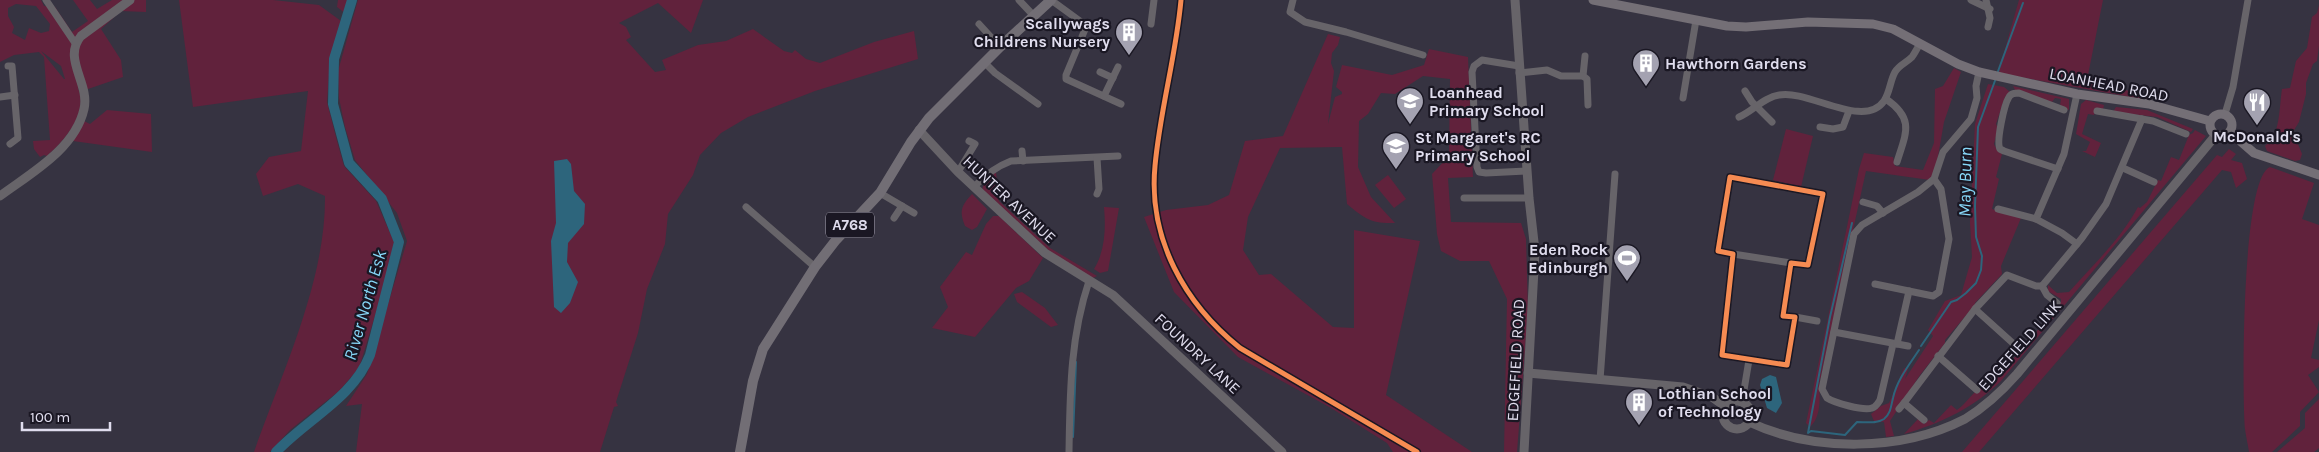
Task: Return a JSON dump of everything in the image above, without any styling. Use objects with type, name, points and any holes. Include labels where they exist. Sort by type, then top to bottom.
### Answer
[{"type":"main road","name":"A768","points":[[740,452],[756,364],[762,349],[815,267],[836,240],[880,193],[919,130],[1000,47],[1051,0]]},
{"type":"main road","points":[[1593,0],[1696,20]]},
{"type":"main road","name":"LOANHEAD ROAD","points":[[1696,20],[1746,27],[1833,22],[1865,23],[1884,26],[1979,72],[2077,94],[2149,104],[2210,121]]},
{"type":"main road","points":[[2216,114],[2225,114],[2232,122],[2230,132],[2223,136],[2216,135],[2211,129],[2210,121],[2216,114]]},
{"type":"main road","points":[[2230,132],[2254,153],[2319,175]]},
{"type":"street","points":[[46,0],[75,43]]},
{"type":"street","points":[[0,196],[57,152],[74,132],[84,110],[86,93],[75,63],[73,51],[75,43],[81,36],[130,0]]},
{"type":"street","points":[[1019,0],[1034,16]]},
{"type":"street","points":[[1051,0],[1086,27],[1066,79],[1121,104]]},
{"type":"street","points":[[1151,24],[1154,0]]},
{"type":"street","points":[[1292,0],[1290,12],[1305,22],[1423,55]]},
{"type":"street","name":"EDGEFIELD ROAD","points":[[1515,0],[1529,198],[1535,251],[1532,374],[1524,452]]},
{"type":"street","points":[[1971,0],[1990,10]]},
{"type":"street","points":[[1986,0],[1990,10],[1988,26]]},
{"type":"street","points":[[2225,114],[2233,87],[2248,0]]},
{"type":"street","points":[[1683,98],[1696,20]]},
{"type":"street","points":[[979,24],[1000,47]]},
{"type":"street","points":[[1739,117],[1778,95],[1791,94],[1850,111],[1868,112],[1886,99],[1894,73],[1899,66],[1913,56],[1920,44]]},
{"type":"street","points":[[1583,76],[1585,56]]},
{"type":"street","points":[[1528,170],[1479,172],[1477,167],[1472,72],[1474,66],[1482,60],[1519,69],[1547,70],[1561,76],[1583,76],[1587,79],[1588,105]]},
{"type":"street","points":[[985,62],[996,73],[1035,103]]},
{"type":"street","points":[[8,66],[12,66],[18,138],[10,144]]},
{"type":"street","points":[[1104,96],[1118,66]]},
{"type":"street","points":[[1100,72],[1113,78]]},
{"type":"street","points":[[1909,291],[1880,400],[1872,408],[1865,409],[1832,401],[1824,394],[1822,389],[1854,234],[1862,225],[1918,192],[1934,179],[1944,152],[1970,119],[1977,98],[1976,86],[1979,72]]},
{"type":"street","points":[[1745,91],[1756,107],[1772,122]]},
{"type":"street","points":[[2058,169],[2004,151],[2000,149],[1997,143],[2010,95],[2019,93],[2055,104],[2064,110]]},
{"type":"street","points":[[2036,219],[2066,148],[2077,94]]},
{"type":"street","points":[[0,97],[15,96]]},
{"type":"street","points":[[1886,99],[1896,106],[1906,119],[1906,135],[1897,158]]},
{"type":"street","points":[[1820,127],[1833,129],[1843,127],[1850,111]]},
{"type":"street","points":[[2097,111],[2154,120],[2186,134]]},
{"type":"street","points":[[2042,286],[2077,244],[2106,204],[2123,168],[2142,119]]},
{"type":"street","name":"HUNTER AVENUE","points":[[919,130],[958,172],[1045,253],[1089,281]]},
{"type":"street","name":"EDGEFIELD LINK","points":[[1749,422],[1773,434],[1801,443],[1856,448],[1912,440],[1965,419],[1991,400],[2017,374],[2216,135]]},
{"type":"street","points":[[958,172],[975,144],[969,141]]},
{"type":"street","points":[[1022,151],[1023,161]]},
{"type":"street","points":[[974,187],[986,174],[998,166],[1011,161],[1118,156]]},
{"type":"street","points":[[1097,158],[1099,189],[1097,194]]},
{"type":"street","points":[[2123,168],[2154,182]]},
{"type":"street","points":[[1600,380],[1615,174]]},
{"type":"street","points":[[1730,177],[1823,194],[1808,265],[1791,263],[1718,251],[1730,177]]},
{"type":"street","points":[[1875,284],[1933,296],[1939,292],[1948,239],[1940,189],[1934,179]]},
{"type":"street","points":[[880,193],[914,213]]},
{"type":"street","points":[[1469,200],[1529,198]]},
{"type":"street","points":[[1863,202],[1877,206],[1883,213]]},
{"type":"street","points":[[894,218],[902,206]]},
{"type":"street","points":[[746,207],[815,267]]},
{"type":"street","points":[[1998,209],[2036,219],[2062,232],[2077,244]]},
{"type":"street","points":[[1733,254],[1722,356],[1788,365],[1795,317]]},
{"type":"street","points":[[1791,263],[1783,316],[1817,321]]},
{"type":"street","points":[[1899,409],[1974,309],[2007,275],[2036,286],[2042,286]]},
{"type":"street","points":[[1069,452],[1072,359],[1084,296],[1089,281]]},
{"type":"street","name":"FOUNDRY LANE","points":[[1089,281],[1113,295],[1282,452]]},
{"type":"street","points":[[2042,286],[2047,294],[2057,303]]},
{"type":"street","points":[[1974,309],[2016,346]]},
{"type":"street","points":[[1834,332],[1908,346]]},
{"type":"street","points":[[1938,356],[1977,390]]},
{"type":"street","points":[[1742,402],[1749,360]]},
{"type":"street","points":[[1746,371],[1760,361]]},
{"type":"street","points":[[1532,374],[1668,385],[1698,390],[1726,407]]},
{"type":"street","points":[[1733,402],[1742,402],[1750,409],[1749,422],[1742,428],[1730,427],[1724,416],[1726,407],[1733,402]]},
{"type":"street","points":[[1904,403],[1924,420]]},
{"type":"shaded area","points":[[0,0],[41,0],[44,6],[55,7],[72,32],[88,21],[73,0],[90,0],[97,9],[112,0],[146,0],[146,12],[121,11],[101,29],[121,60],[123,77],[88,89],[78,88],[81,97],[78,116],[68,134],[47,156],[40,157],[34,149],[33,141],[50,140],[44,57],[39,52],[14,55],[0,62]],"holes":[[[16,4],[36,6],[50,24],[49,31],[41,33],[29,28],[25,40],[12,33],[14,27],[8,16],[8,8]],[[41,51],[61,66],[65,79],[64,79]]]},
{"type":"shaded area","points":[[179,0],[273,0],[319,5],[341,21],[330,61],[327,102],[344,166],[376,201],[394,242],[386,280],[359,368],[339,391],[290,430],[270,452],[254,452],[289,358],[310,293],[318,261],[325,196],[298,184],[263,196],[256,174],[269,157],[301,151],[308,91],[193,107]]},
{"type":"shaded area","points":[[338,0],[350,0],[346,14],[337,7]]},
{"type":"shaded area","points":[[358,0],[703,0],[691,33],[658,3],[619,23],[626,27],[631,37],[626,40],[655,72],[666,70],[662,60],[698,45],[726,41],[753,29],[784,51],[792,53],[795,50],[806,59],[820,63],[874,42],[914,31],[918,59],[815,91],[748,117],[721,133],[700,155],[693,175],[668,214],[665,244],[647,289],[638,333],[616,402],[618,406],[614,407],[600,452],[356,452],[362,404],[346,406],[367,374],[407,241],[397,213],[355,160],[339,98],[338,71]]},
{"type":"shaded area","points":[[2019,0],[2103,0],[2088,75],[2092,80],[2117,84],[2117,87],[2147,97],[2147,100],[1998,73]]},
{"type":"shaded area","points":[[2319,5],[2317,61],[2313,64],[2306,83],[2306,94],[2299,122],[2291,135],[2296,139],[2302,154],[2300,160],[2295,161],[2267,151],[2265,146],[2277,128],[2282,89],[2290,88],[2296,61],[2307,48],[2312,17],[2317,13]]},
{"type":"shaded area","points":[[1328,34],[1340,37],[1338,45],[1332,53],[1331,63],[1334,71],[1328,124],[1335,97],[1342,94],[1336,87],[1342,65],[1392,75],[1424,65],[1429,49],[1468,57],[1473,177],[1448,178],[1451,222],[1521,223],[1526,239],[1528,310],[1517,452],[1504,452],[1507,299],[1489,261],[1460,261],[1441,251],[1437,234],[1432,174],[1449,156],[1450,79],[1423,76],[1395,94],[1381,93],[1368,114],[1359,121],[1358,167],[1371,197],[1395,223],[1380,223],[1369,220],[1347,204],[1342,147],[1280,148],[1248,217],[1243,250],[1259,275],[1271,274],[1333,327],[1354,328],[1354,230],[1420,241],[1386,395],[1472,452],[1393,452],[1387,443],[1331,408],[1238,357],[1174,292],[1144,217],[1166,210],[1208,205],[1229,195],[1245,141],[1283,136]]},
{"type":"shaded area","points":[[1954,68],[1961,72],[1944,122],[1936,168],[1930,180],[1866,171],[1819,385],[1818,413],[1810,427],[1806,423],[1859,169],[1864,153],[1893,157],[1895,166],[1923,170],[1934,143],[1935,89],[1943,86]]},
{"type":"shaded area","points":[[1988,84],[2004,87],[2010,92],[2005,97],[1996,124],[1998,128],[1994,144],[2002,154],[1996,177],[1999,179],[1992,209],[2021,218],[2001,266],[2002,274],[1975,303],[1920,375],[1890,421],[1894,436],[1886,437],[1884,422],[1874,421],[1871,414],[1881,406],[1889,403],[1904,368],[1908,369],[1905,379],[1933,336],[1928,330],[1945,301],[1961,295],[1972,257],[1970,222],[1975,124]]},
{"type":"shaded area","points":[[2013,86],[2069,99],[2069,110],[2060,106],[2061,99],[2055,98],[2052,102],[2015,90]]},
{"type":"shaded area","points":[[2086,100],[2104,105],[2103,110],[2096,108],[2094,115],[2088,114],[2082,134],[2101,143],[2095,157],[2082,151],[2086,151],[2090,142],[2076,134],[2081,104]]},
{"type":"shaded area","points":[[2116,107],[2147,110],[2193,129],[2191,132],[2157,117],[2113,112]]},
{"type":"shaded area","points":[[107,110],[151,114],[152,152],[73,141],[84,121],[90,124]]},
{"type":"shaded area","points":[[1786,129],[1813,136],[1801,187],[1773,180]]},
{"type":"shaded area","points":[[2195,130],[2206,136],[2001,381],[1968,407],[1944,420],[1904,434],[1918,419],[1924,424],[1929,420],[1934,423],[1951,405],[1957,410],[1976,391],[2002,371],[2061,302],[2061,299],[2048,291],[2048,285],[2057,293],[2069,292],[2115,241],[2138,207],[2140,208],[2147,202],[2158,180],[2161,181],[2171,157],[2179,160],[2189,135]]},
{"type":"shaded area","points":[[2229,149],[2236,154],[2231,160],[2242,163],[2247,179],[2236,188],[2231,172],[2222,170],[1979,452],[1962,452],[2217,155],[2222,157]]},
{"type":"shaded area","points":[[2270,167],[2314,183],[2302,219],[2319,225],[2319,320],[2311,358],[2319,360],[2319,367],[2308,375],[2319,392],[2300,412],[2300,426],[2272,452],[2249,452],[2244,408],[2244,334],[2249,246],[2253,208],[2260,180]]},
{"type":"shaded area","points":[[996,172],[999,201],[1050,248],[1097,276],[1093,278],[1059,260],[982,190],[984,183]]},
{"type":"shaded area","points":[[1388,175],[1406,199],[1394,208],[1375,185]]},
{"type":"shaded area","points":[[972,194],[987,209],[977,227],[972,230],[965,226],[962,209]]},
{"type":"shaded area","points":[[1104,207],[1119,208],[1108,271],[1100,273],[1094,269],[1104,240]]},
{"type":"shaded area","points":[[993,216],[999,216],[1043,258],[1029,281],[1016,288],[975,337],[932,328],[948,307],[940,287],[966,252],[972,255],[986,224]]},
{"type":"shaded area","points":[[1022,292],[1045,308],[1058,325],[1051,327],[1017,302],[1014,294]]},
{"type":"shaded area","points":[[2319,399],[2319,448],[2314,452],[2277,452],[2305,428],[2305,413]]},
{"type":"water","points":[[567,159],[571,164],[574,191],[585,204],[584,224],[568,243],[567,262],[578,282],[570,303],[561,313],[554,307],[551,241],[556,223],[554,161]]},
{"type":"water","points":[[1770,375],[1776,377],[1782,403],[1776,413],[1767,408],[1760,385],[1762,379]]},
{"type":"waterway","name":"River North Esk","points":[[276,452],[341,396],[362,370],[370,355],[399,242],[382,199],[349,163],[333,104],[334,59],[352,0]]},
{"type":"waterway","name":"May Burn","points":[[1997,74],[2023,3]]},
{"type":"waterway","name":"May Burn","points":[[1921,346],[1951,302],[1957,300],[1976,283],[1981,270],[1982,256],[1976,237],[1975,206],[1978,127],[1996,78]]},
{"type":"waterway","points":[[1852,223],[1830,317],[1808,433],[1811,431],[1845,435],[1857,422],[1875,422],[1884,419],[1889,412],[1900,379],[1919,350]]},
{"type":"waterway","points":[[1073,437],[1076,362]]},
{"type":"cycle path","points":[[1181,0],[1176,42],[1157,145],[1154,193],[1164,244],[1174,268],[1187,290],[1203,311],[1220,331],[1240,348],[1417,452]]},
{"type":"cycle path","points":[[1730,177],[1823,194],[1808,265],[1791,263],[1783,316],[1795,317],[1787,365],[1722,355],[1733,254],[1718,251],[1730,177]]},
{"type":"place","name":"Scallywags Childrens Nursery","points":[[1129,56]]},
{"type":"place","name":"Hawthorn Gardens","points":[[1646,87]]},
{"type":"place","name":"Loanhead Primary School","points":[[1410,125]]},
{"type":"place","name":"McDonald's","points":[[2257,126]]},
{"type":"place","name":"St Margaret's RC Primary School","points":[[1396,170]]},
{"type":"place","name":"Eden Rock Edinburgh","points":[[1627,282]]},
{"type":"place","name":"Lothian School of Technology","points":[[1639,426]]}]
